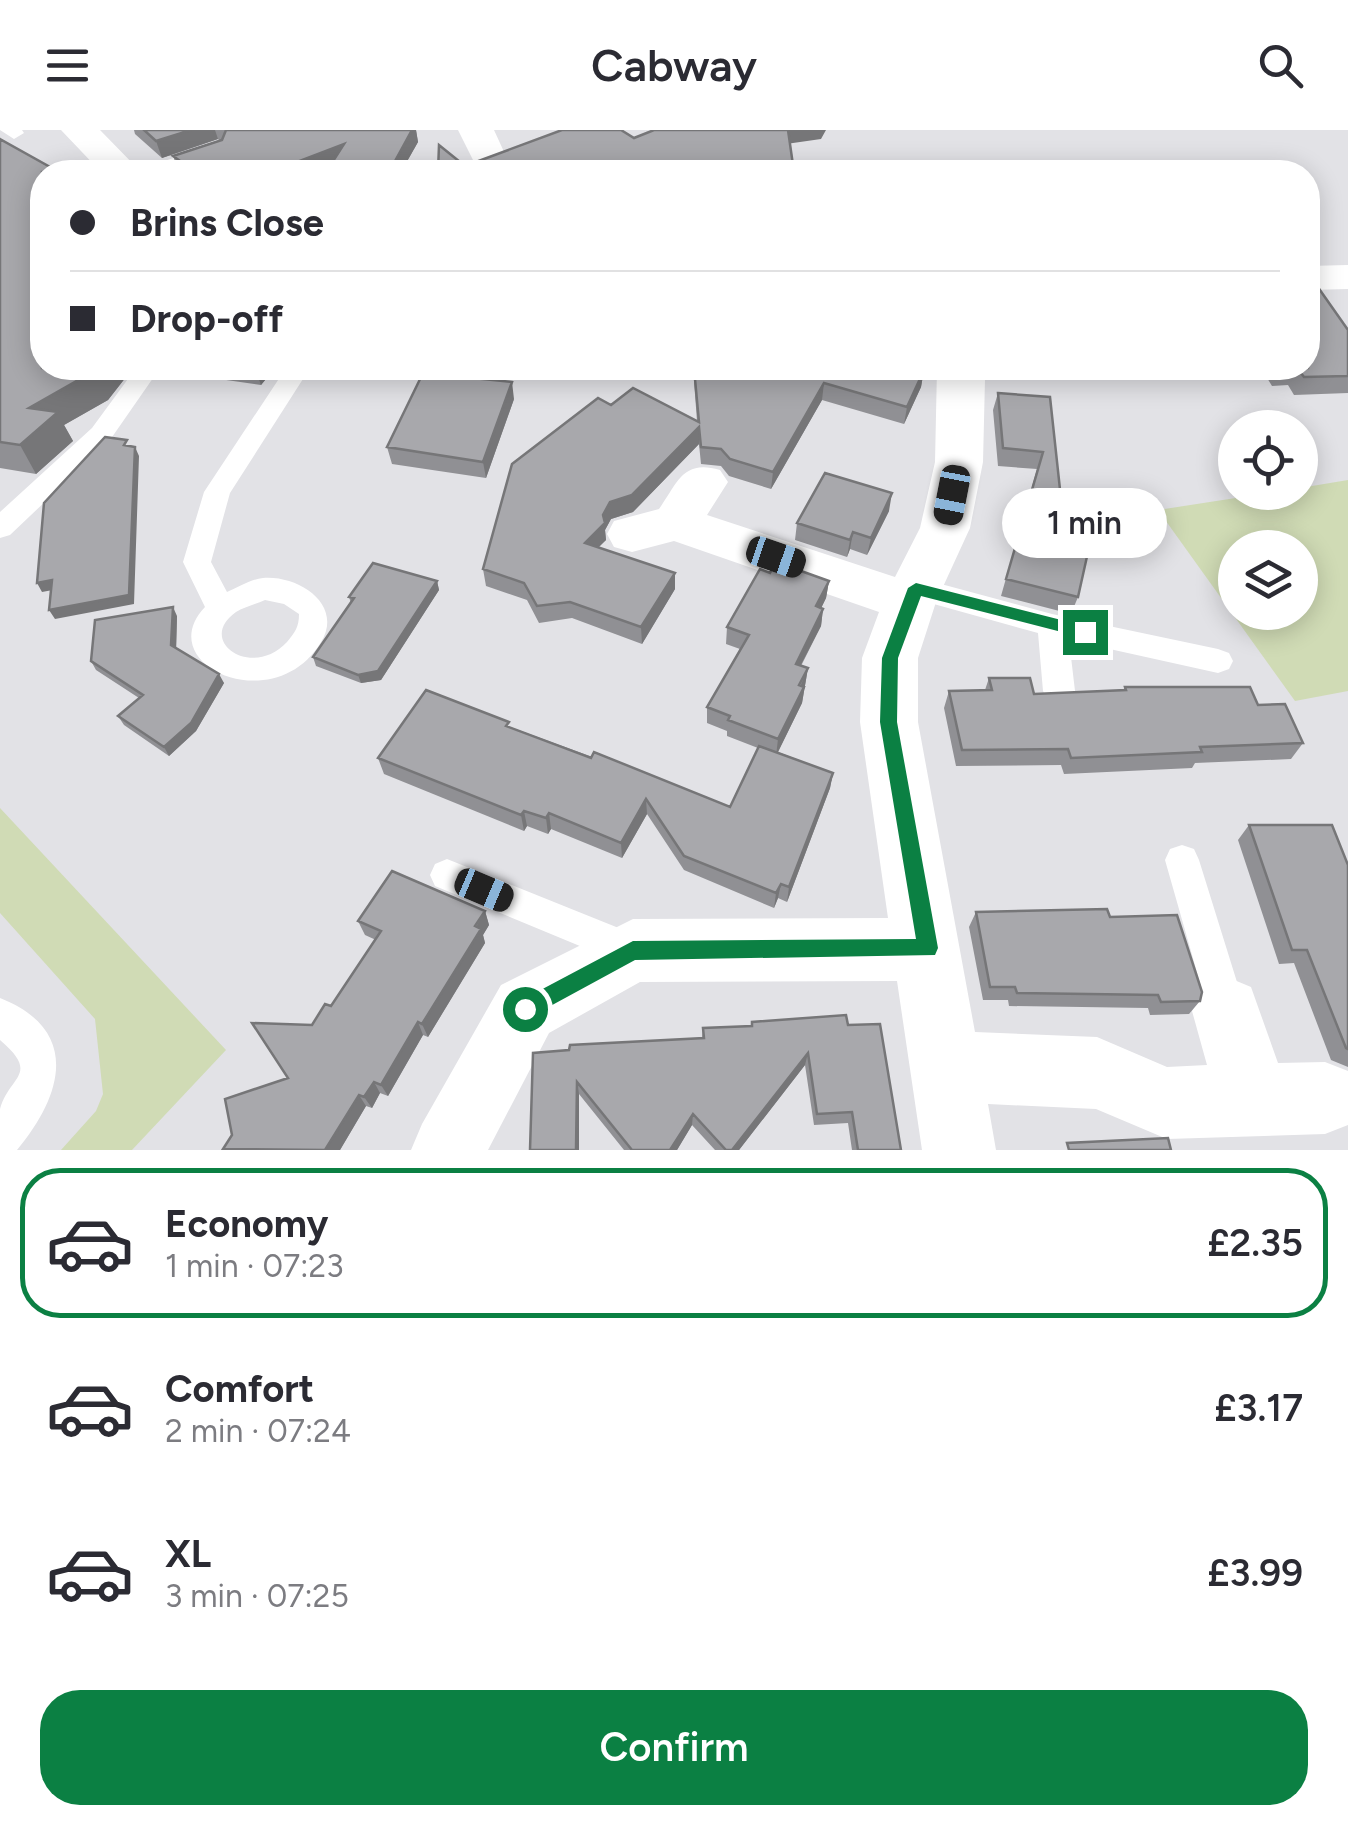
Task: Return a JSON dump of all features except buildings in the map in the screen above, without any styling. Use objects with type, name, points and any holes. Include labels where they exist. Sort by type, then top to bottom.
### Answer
[{"type":"street","points":[[80,130],[110,160]]},
{"type":"street","points":[[1320,278],[1348,277]]},
{"type":"street","points":[[958,1150],[889,722],[890,658],[912,595],[945,528],[959,462],[962,380]]},
{"type":"street","points":[[670,513],[912,595]]},
{"type":"street","points":[[448,1150],[525,1009],[633,951],[928,948]]},
{"type":"street","points":[[1227,1010],[1253,1100]]},
{"type":"street","points":[[945,1066],[1097,1073],[1167,1102],[1337,1098]]},
{"type":"lane","points":[[185,160],[218,149]]},
{"type":"lane","points":[[0,528],[101,434],[139,380]]},
{"type":"lane","points":[[220,608],[196,562],[217,492],[290,380]]},
{"type":"lane","points":[[912,595],[1218,661]]},
{"type":"lane","points":[[1052,624],[1058,690]]},
{"type":"lane","points":[[1182,860],[1227,1010]]},
{"type":"lane","points":[[447,875],[633,951]]},
{"type":"lane","points":[[0,1016],[37,1052],[39,1066],[22,1110],[0,1139]]},
{"type":"green space","points":[[1348,480],[1348,691],[1295,701],[1244,630],[1318,630],[1318,530],[1218,530],[1218,594],[1158,510],[1218,501],[1218,510],[1318,510],[1318,485]]},
{"type":"green space","points":[[0,808],[226,1050],[132,1150],[61,1150],[96,1111],[103,1094],[95,1019],[0,913]]},
{"type":"route","points":[[525,1009],[633,951],[928,948],[889,722],[890,658],[909,602],[916,588],[1085,632]]}]
